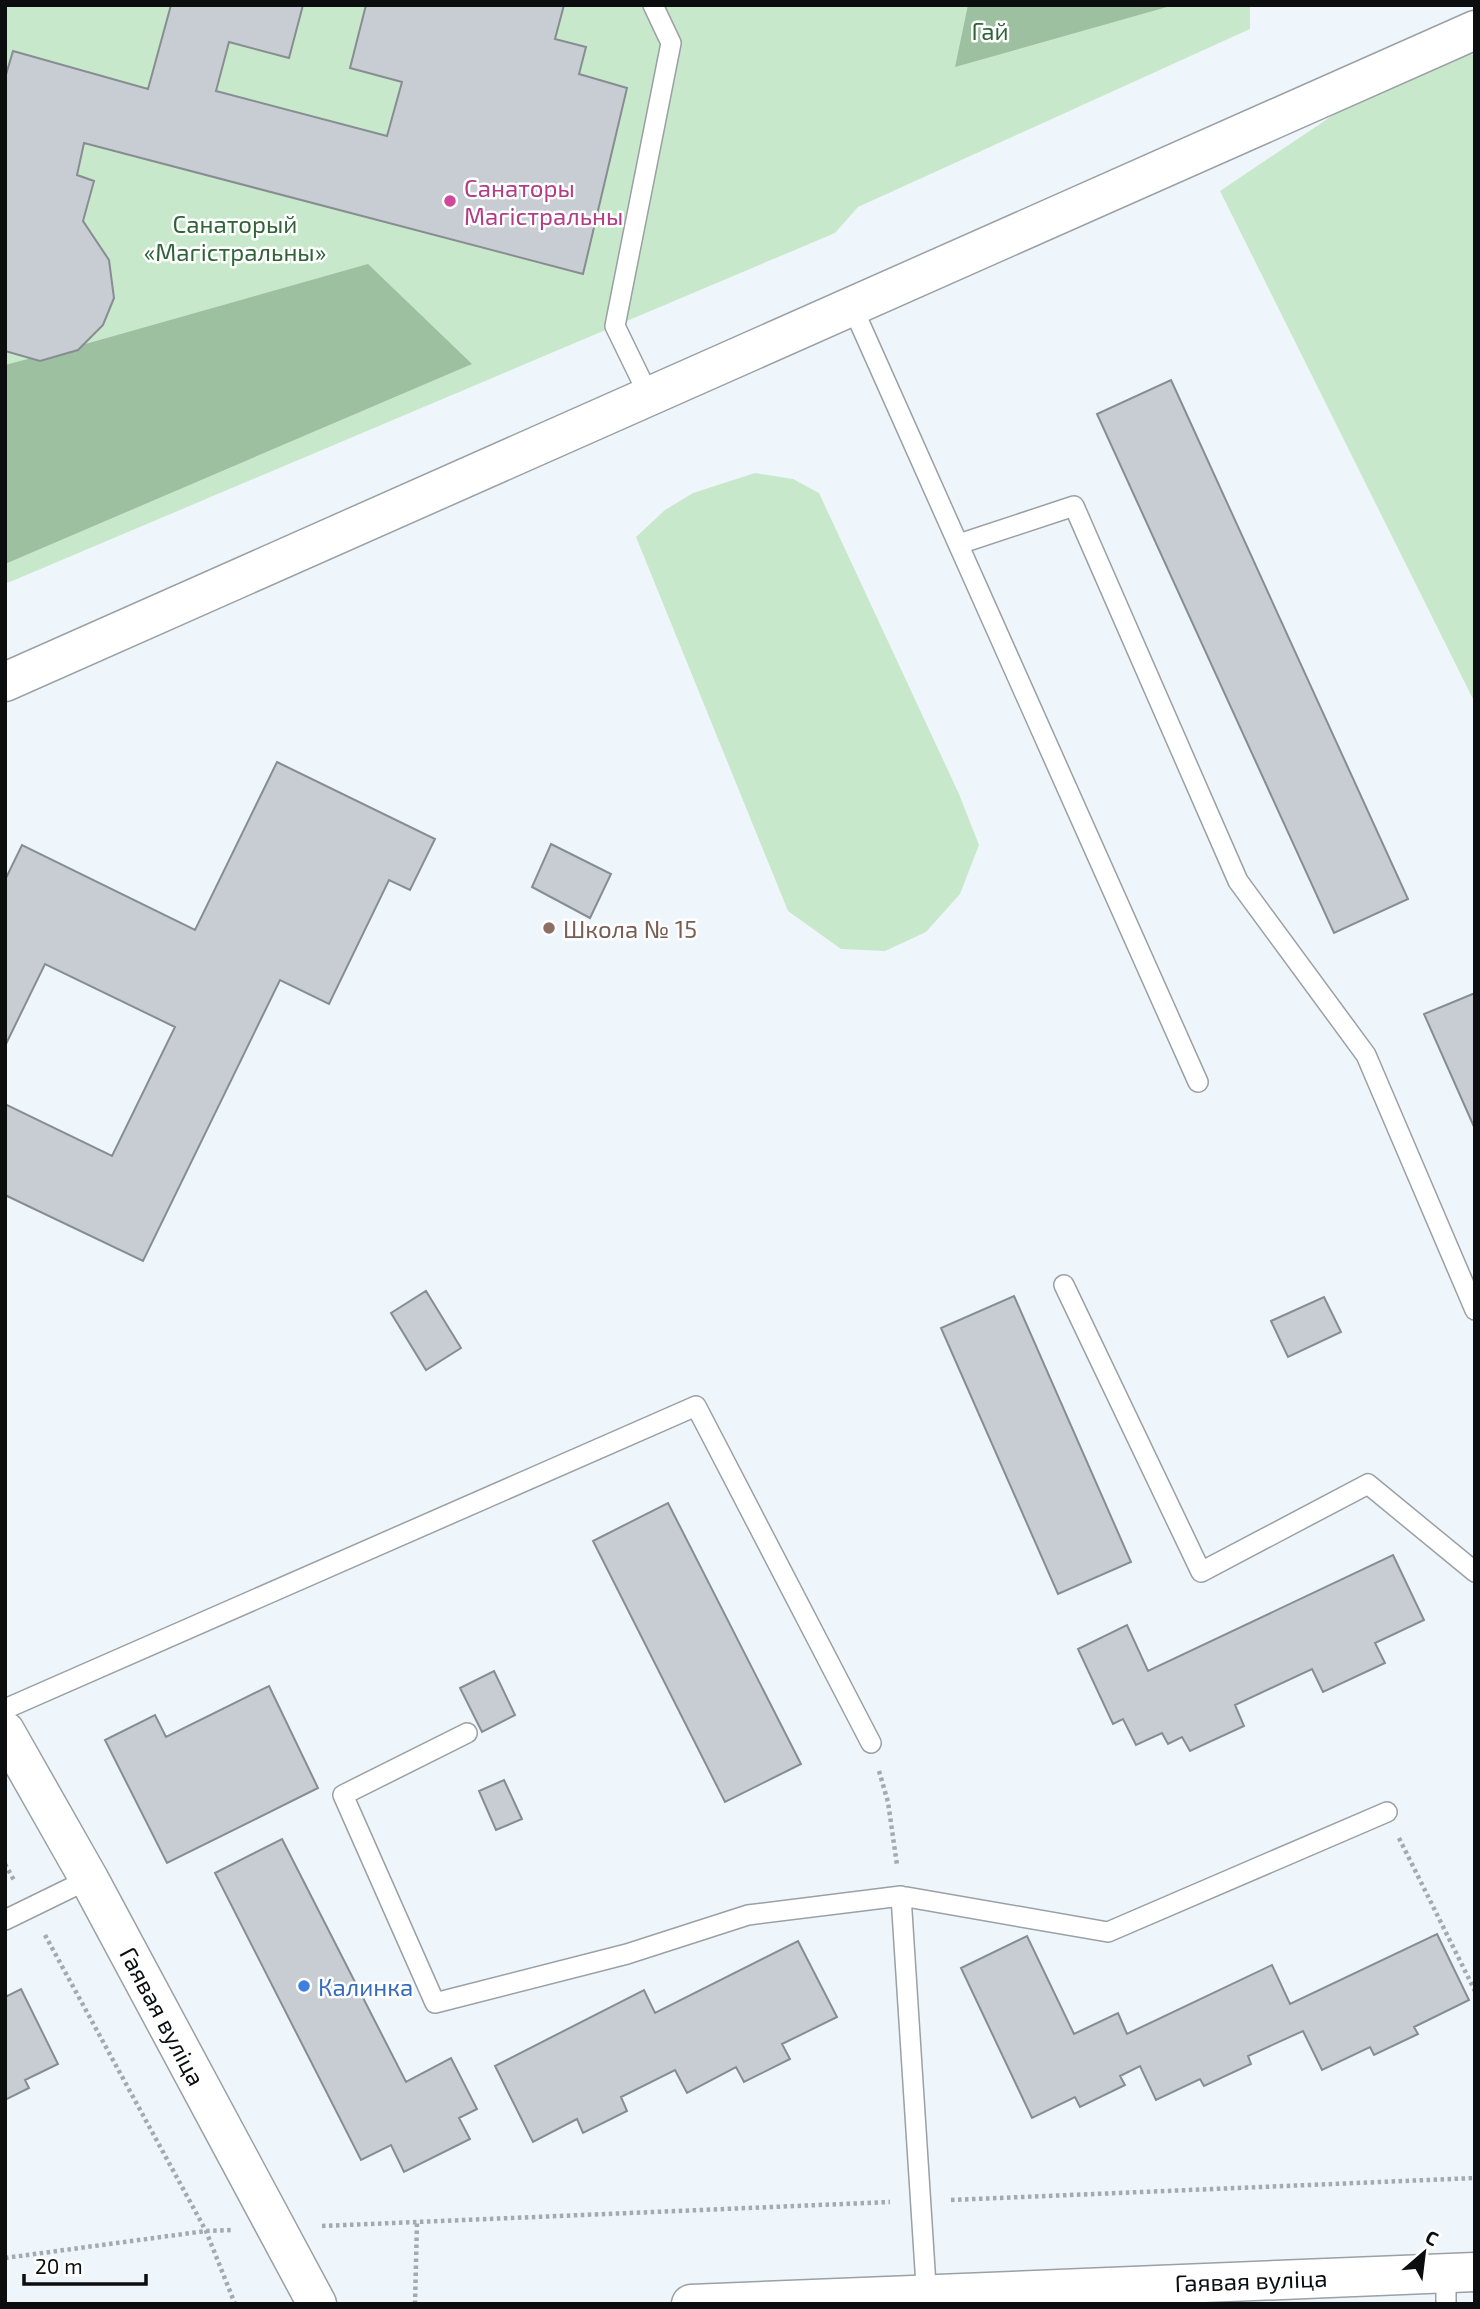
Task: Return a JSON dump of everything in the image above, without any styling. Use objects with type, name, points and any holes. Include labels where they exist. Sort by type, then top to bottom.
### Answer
[{"type":"street","points":[[5,682],[1475,30]]},
{"type":"street","name":"Гаявая вуліца","points":[[5,1731],[89,1879],[317,2304]]},
{"type":"street","name":"Гаявая вуліца","points":[[691,2304],[1455,2283]]},
{"type":"lane","points":[[649,396],[615,326],[671,43],[653,5]]},
{"type":"lane","points":[[852,306],[1198,1082]]},
{"type":"lane","points":[[959,544],[1074,506],[1238,881],[1366,1055],[1475,1310]]},
{"type":"lane","points":[[1063,1285],[1201,1572],[1368,1484],[1475,1572]]},
{"type":"lane","points":[[5,1709],[696,1406],[871,1744]]},
{"type":"lane","points":[[467,1733],[343,1795],[435,2003],[627,1954],[748,1915],[901,1896],[1108,1932],[1387,1812]]},
{"type":"lane","points":[[5,1920],[89,1879]]},
{"type":"lane","points":[[901,1896],[927,2298]]},
{"type":"path","points":[[871,1744],[888,1802],[901,1896]]},
{"type":"path","points":[[1387,1812],[1475,1991]]},
{"type":"path","points":[[5,1864],[206,2231],[235,2304]]},
{"type":"path","points":[[5,2258],[206,2231],[1475,2178]]},
{"type":"path","points":[[415,2304],[417,2222]]},
{"type":"green space","name":"Санаторый «Магістральны»","points":[[5,5],[1250,5],[1250,29],[858,207],[835,233],[5,584]]},
{"type":"green space","name":"Гай","points":[[968,5],[1174,5],[955,67]]},
{"type":"green space","points":[[1433,48],[1475,55],[1475,703],[1220,191]]},
{"type":"green space","points":[[368,264],[472,364],[5,564],[5,365]]},
{"type":"green space","points":[[755,473],[793,479],[819,493],[959,794],[979,845],[960,894],[926,932],[885,951],[841,949],[788,911],[636,537],[665,510],[693,493]]},
{"type":"building","name":"Санаторы Магістральны","points":[[171,5],[303,5],[289,58],[229,42],[216,91],[387,136],[402,82],[350,68],[366,5],[564,5],[555,39],[586,47],[579,74],[627,88],[583,274],[84,143],[77,175],[94,181],[83,221],[109,260],[114,298],[103,325],[78,350],[40,361],[5,351],[5,78],[13,51],[148,89]]},
{"type":"building","points":[[1171,380],[1408,899],[1334,933],[1097,414]]},
{"type":"building","points":[[277,762],[435,839],[410,890],[389,880],[329,1004],[280,980],[143,1261],[5,1195],[5,1104],[112,1156],[175,1027],[45,964],[5,1046],[5,880],[22,845],[195,930]]},
{"type":"building","points":[[551,844],[611,874],[590,918],[532,887]]},
{"type":"building","points":[[1475,993],[1475,1129],[1424,1014]]},
{"type":"building","points":[[426,1291],[461,1348],[426,1370],[391,1313]]},
{"type":"building","points":[[1014,1296],[1131,1562],[1058,1594],[941,1328]]},
{"type":"building","points":[[1324,1297],[1341,1332],[1288,1357],[1271,1321]]},
{"type":"building","points":[[668,1503],[801,1764],[725,1802],[593,1541]]},
{"type":"building","points":[[1393,1555],[1424,1620],[1375,1643],[1385,1663],[1323,1692],[1312,1669],[1235,1705],[1244,1726],[1190,1751],[1182,1737],[1168,1744],[1162,1733],[1136,1745],[1123,1719],[1113,1724],[1078,1649],[1127,1625],[1148,1671]]},
{"type":"building","points":[[494,1671],[515,1715],[482,1732],[460,1688]]},
{"type":"building","points":[[269,1686],[318,1788],[167,1863],[105,1740],[155,1715],[166,1737]]},
{"type":"building","points":[[504,1780],[522,1819],[496,1830],[479,1791]]},
{"type":"building","points":[[282,1839],[406,2082],[451,2058],[477,2109],[459,2118],[470,2139],[404,2172],[391,2145],[361,2160],[215,1873]]},
{"type":"building","points":[[1437,1934],[1469,2000],[1414,2027],[1418,2034],[1374,2055],[1370,2047],[1322,2070],[1303,2031],[1248,2056],[1251,2064],[1204,2086],[1200,2079],[1156,2100],[1140,2066],[1120,2076],[1125,2085],[1080,2107],[1075,2097],[1032,2118],[961,1968],[1027,1936],[1074,2034],[1118,2013],[1127,2034],[1272,1965],[1290,2004]]},
{"type":"building","points":[[798,1941],[837,2017],[782,2044],[790,2059],[744,2082],[736,2067],[687,2093],[675,2070],[621,2097],[627,2111],[583,2133],[577,2119],[533,2142],[495,2066],[644,1990],[655,2013]]},
{"type":"building","points":[[21,1989],[58,2064],[25,2080],[29,2088],[5,2100],[5,1997]]},
{"type":"place","name":"Санаторы Магістральны","points":[[450,201]]},
{"type":"place","name":"Школа № 15","points":[[549,928]]},
{"type":"place","name":"Калинка","points":[[304,1986]]}]
